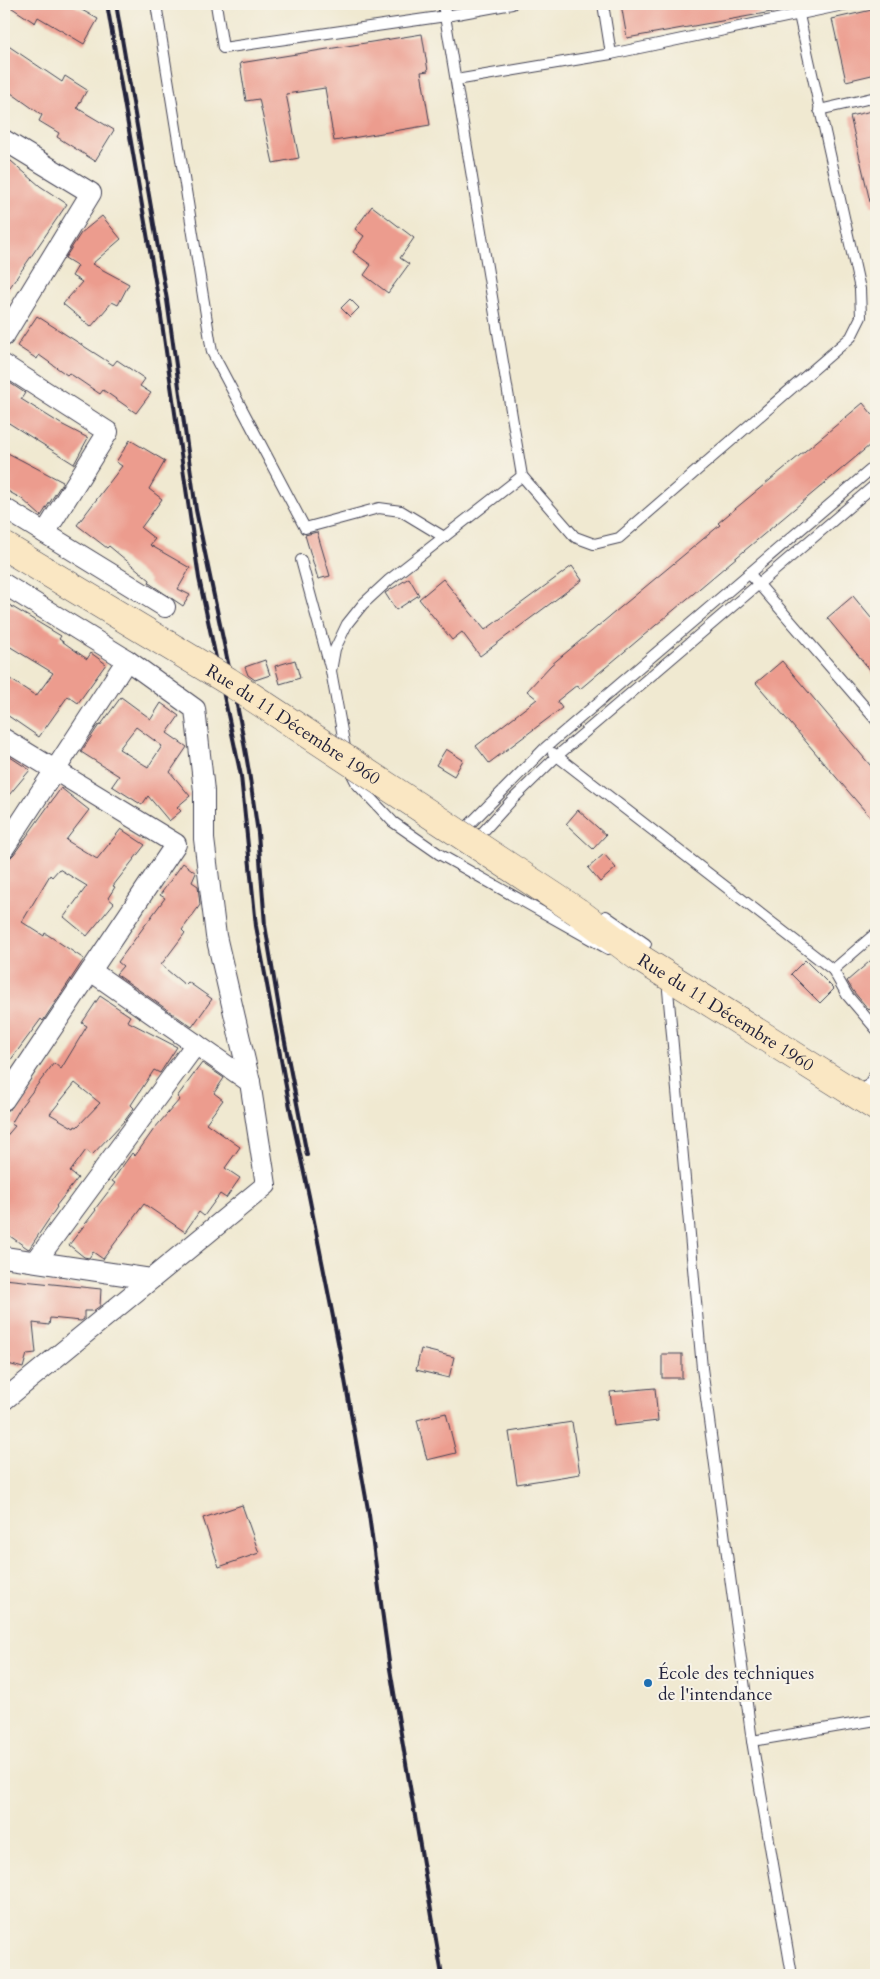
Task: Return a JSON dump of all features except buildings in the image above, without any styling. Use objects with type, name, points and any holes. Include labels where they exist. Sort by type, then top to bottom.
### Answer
[{"type":"main road","name":"Rue du 11 Décembre 1960","points":[[4,546],[228,681],[586,911],[646,944],[874,1091]]},
{"type":"main road","name":"Rue du 11 Décembre 1960","points":[[586,911],[638,957],[874,1091]]},
{"type":"street","points":[[4,140],[91,193],[4,336]]},
{"type":"street","points":[[4,365],[108,432],[45,533]]},
{"type":"street","points":[[4,508],[165,606]]},
{"type":"street","points":[[4,584],[126,660],[195,708],[204,791],[204,839],[216,936],[250,1082],[266,1184],[4,1400]]},
{"type":"street","points":[[4,848],[126,660]]},
{"type":"street","points":[[4,739],[176,844],[4,1100]]},
{"type":"street","points":[[91,971],[250,1082]]},
{"type":"street","points":[[36,1261],[196,1044]]},
{"type":"street","points":[[4,1257],[151,1279]]},
{"type":"lane","points":[[156,4],[212,352],[305,528],[379,508],[401,511],[444,536]]},
{"type":"lane","points":[[216,4],[223,48],[446,16],[512,4]]},
{"type":"lane","points":[[444,4],[522,476],[575,537],[594,544],[619,538],[852,337],[861,318],[860,289],[799,15]]},
{"type":"lane","points":[[603,4],[611,54]]},
{"type":"lane","points":[[456,80],[611,54],[848,4]]},
{"type":"lane","points":[[819,110],[876,97]]},
{"type":"lane","points":[[876,465],[546,748],[464,824],[485,837],[512,800],[557,756],[876,484]]},
{"type":"lane","points":[[331,670],[335,649],[347,624],[363,604],[389,580],[522,476]]},
{"type":"lane","points":[[301,560],[331,670],[348,765],[357,784],[393,822],[439,854],[601,946],[667,975],[702,1368],[752,1741],[792,1975]]},
{"type":"lane","points":[[749,573],[876,720]]},
{"type":"lane","points":[[345,747],[376,769],[446,812]]},
{"type":"lane","points":[[546,748],[833,970],[847,995],[876,1029]]},
{"type":"lane","points":[[833,970],[876,933]]},
{"type":"lane","points":[[752,1741],[876,1720]]},
{"type":"railway","points":[[107,4],[159,303],[199,578],[241,776],[256,926],[291,1113],[340,1352],[369,1515],[390,1669],[442,1975]]},
{"type":"railway","points":[[116,4],[167,300],[196,510],[249,772],[258,833],[265,925],[283,1032],[307,1155]]},
{"type":"place","name":"École des techniques de l'intendance","points":[[648,1683]]}]
